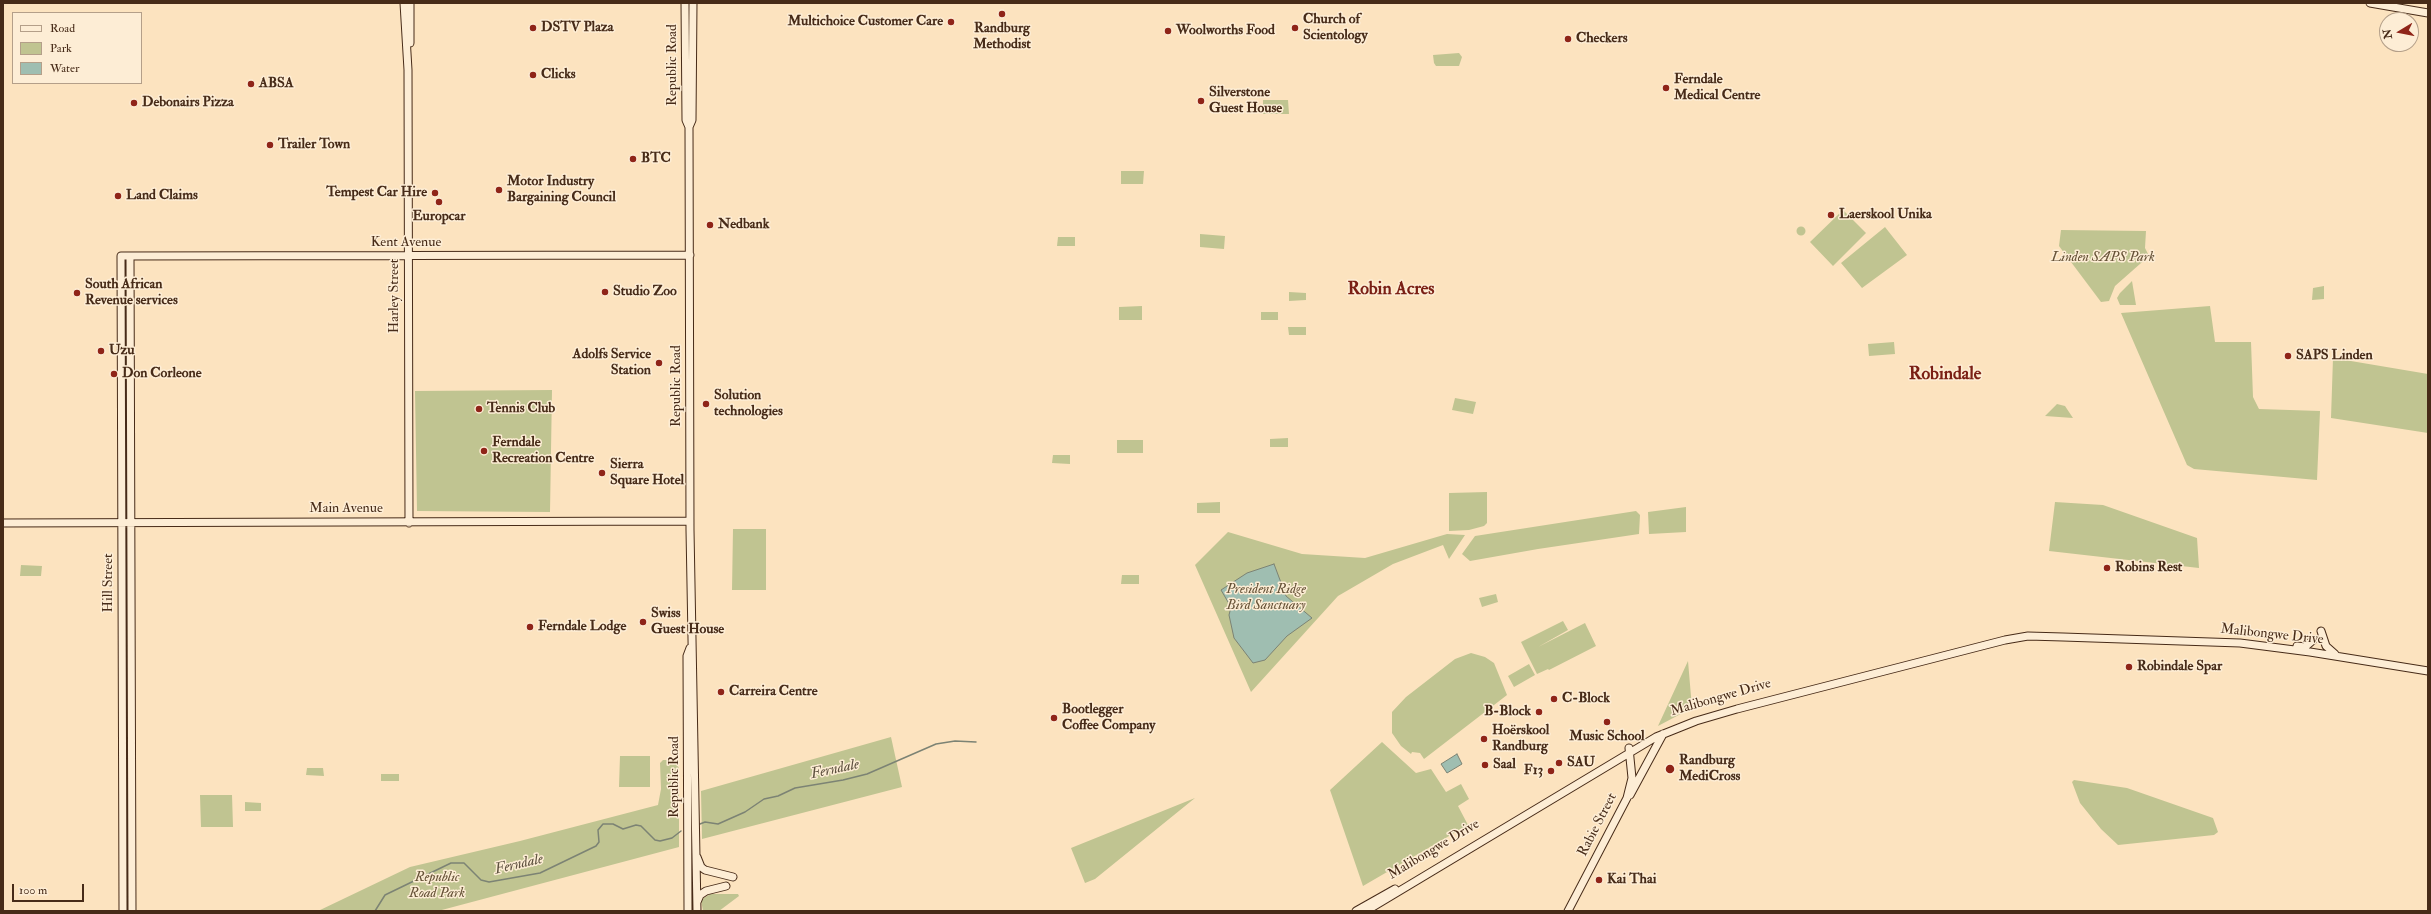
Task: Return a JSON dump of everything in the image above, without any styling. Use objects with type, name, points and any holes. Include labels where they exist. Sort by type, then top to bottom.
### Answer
[{"type":"main road","name":"Harley Street","points":[[404,3],[408,70]]},
{"type":"main road","name":"Harley Street","points":[[408,523],[408,70],[410,3]]},
{"type":"main road","name":"Republic Road","points":[[685,3],[686,120],[689,127],[691,644],[696,907]]},
{"type":"main road","name":"Republic Road","points":[[689,127],[692,120],[693,3]]},
{"type":"main road","points":[[2370,3],[2428,13]]},
{"type":"main road","name":"Kent Avenue","points":[[121,256],[690,255]]},
{"type":"main road","name":"Hill Street","points":[[121,256],[123,911]]},
{"type":"main road","name":"Hill Street","points":[[130,256],[132,911]]},
{"type":"main road","name":"Main Avenue","points":[[3,523],[690,521]]},
{"type":"main road","points":[[2321,631],[2328,650],[2340,656]]},
{"type":"main road","name":"Malibongwe Drive","points":[[1366,911],[1657,732],[1704,714],[2015,634],[2030,632],[2063,632],[2111,638]]},
{"type":"main road","name":"Malibongwe Drive","points":[[1356,911],[1630,749],[1663,734],[1696,721],[1737,709],[2005,640],[2034,636],[2111,638],[2271,646],[2428,671]]},
{"type":"main road","points":[[2271,646],[2278,644],[2305,647],[2313,640]]},
{"type":"main road","name":"Republic Road","points":[[688,911],[687,656],[691,644]]},
{"type":"main road","points":[[1627,798],[1637,784],[1663,734]]},
{"type":"main road","name":"Rabie Street","points":[[1568,911],[1627,798],[1632,778],[1630,749]]},
{"type":"main road","points":[[694,842],[701,867],[709,872],[733,877]]},
{"type":"main road","points":[[696,907],[702,893],[726,886]]},
{"type":"green space","points":[[1459,53],[1462,57],[1459,66],[1436,66],[1434,63],[1433,55]]},
{"type":"green space","points":[[1263,100],[1288,100],[1289,114],[1263,114]]},
{"type":"green space","points":[[1121,171],[1144,171],[1143,184],[1121,184]]},
{"type":"green space","points":[[1843,210],[1866,233],[1833,266],[1810,242]]},
{"type":"green space","points":[[1799,227],[1803,227],[1805,231],[1803,235],[1799,235],[1797,233],[1797,229]]},
{"type":"green space","points":[[1885,227],[1907,255],[1862,288],[1841,263]]},
{"type":"green space","name":"Linden SAPS Park","points":[[2061,230],[2146,231],[2145,248],[2149,256],[2115,286],[2109,301],[2101,302],[2059,246]]},
{"type":"green space","points":[[1200,234],[1225,236],[1224,249],[1200,247]]},
{"type":"green space","points":[[1058,237],[1075,237],[1075,246],[1057,246]]},
{"type":"green space","points":[[2132,281],[2136,305],[2120,305],[2117,298]]},
{"type":"green space","points":[[2324,286],[2324,299],[2312,300],[2313,288]]},
{"type":"green space","points":[[1289,292],[1306,293],[1306,300],[1289,301]]},
{"type":"green space","points":[[1142,306],[1142,320],[1119,320],[1119,307]]},
{"type":"green space","points":[[2210,306],[2215,342],[2251,342],[2253,397],[2259,409],[2320,411],[2317,480],[2194,469],[2187,465],[2121,313]]},
{"type":"green space","points":[[1261,312],[1278,312],[1278,320],[1261,320]]},
{"type":"green space","points":[[1288,327],[1306,327],[1306,335],[1289,335]]},
{"type":"green space","points":[[1894,342],[1895,354],[1869,356],[1868,344]]},
{"type":"green space","points":[[2333,358],[2428,374],[2428,433],[2331,418]]},
{"type":"green space","name":"Ferndale Recreation Centre","points":[[552,390],[550,512],[417,511],[415,391]]},
{"type":"green space","points":[[1455,398],[1476,402],[1473,414],[1452,410]]},
{"type":"green space","points":[[2057,404],[2065,406],[2073,418],[2045,416]]},
{"type":"green space","points":[[1288,438],[1288,447],[1270,447],[1270,439]]},
{"type":"green space","points":[[1117,440],[1143,440],[1143,453],[1117,453]]},
{"type":"green space","points":[[1053,455],[1070,455],[1070,464],[1052,463]]},
{"type":"green space","points":[[1487,492],[1487,523],[1484,526],[1469,530],[1449,531],[1449,493]]},
{"type":"green space","points":[[1220,502],[1220,513],[1197,513],[1197,503]]},
{"type":"green space","points":[[2055,502],[2103,505],[2197,538],[2199,568],[2049,551]]},
{"type":"green space","points":[[1686,507],[1686,532],[1649,534],[1648,512]]},
{"type":"green space","points":[[1636,511],[1640,515],[1639,534],[1470,561],[1462,554],[1475,536]]},
{"type":"green space","points":[[733,529],[766,529],[766,590],[732,590]]},
{"type":"green space","name":"President Ridge Bird Sanctuary","points":[[1228,532],[1302,554],[1365,558],[1447,534],[1465,535],[1449,559],[1443,545],[1393,564],[1338,596],[1251,692],[1195,565]]},
{"type":"green space","points":[[21,565],[42,566],[41,576],[20,576]]},
{"type":"green space","points":[[1122,575],[1139,575],[1139,584],[1121,584]]},
{"type":"green space","points":[[1496,594],[1498,602],[1482,607],[1479,598]]},
{"type":"green space","points":[[1563,621],[1568,630],[1538,647],[1585,623],[1596,646],[1549,670],[1548,669],[1537,674],[1521,642]]},
{"type":"green space","points":[[1471,653],[1485,657],[1494,663],[1507,695],[1424,759],[1420,753],[1412,752],[1411,754],[1401,746],[1392,733],[1392,712],[1406,697],[1455,659]]},
{"type":"green space","points":[[1688,661],[1692,708],[1658,726]]},
{"type":"green space","points":[[1529,664],[1535,675],[1514,687],[1508,676]]},
{"type":"green space","points":[[891,737],[902,787],[702,839],[701,791]]},
{"type":"green space","points":[[1382,742],[1416,773],[1431,769],[1446,792],[1461,784],[1469,799],[1458,806],[1468,825],[1363,886],[1330,790]]},
{"type":"green space","points":[[620,756],[650,756],[650,787],[619,787]]},
{"type":"green space","name":"Republic Road Park","points":[[663,760],[673,760],[679,768],[679,847],[438,911],[318,911],[410,867],[520,841],[658,805],[661,789],[660,763]]},
{"type":"green space","points":[[307,768],[323,768],[324,776],[306,775]]},
{"type":"green space","points":[[381,774],[399,774],[399,781],[381,781]]},
{"type":"green space","points":[[2074,780],[2127,788],[2213,818],[2218,832],[2214,835],[2118,845],[2101,829],[2080,803],[2072,782]]},
{"type":"green space","points":[[200,795],[232,795],[233,827],[201,827]]},
{"type":"green space","points":[[1195,798],[1095,879],[1085,883],[1071,848]]},
{"type":"green space","points":[[245,802],[261,803],[261,811],[245,811]]},
{"type":"green space","points":[[710,894],[738,894],[739,896],[719,911],[703,911],[701,900]]},
{"type":"water","points":[[1274,564],[1286,596],[1312,618],[1287,636],[1265,660],[1253,663],[1234,638],[1229,615],[1231,607],[1221,590],[1247,573]]},
{"type":"water","points":[[1457,754],[1462,764],[1447,773],[1441,764]]},
{"type":"waterway","name":"Ferndale","points":[[700,824],[705,822],[718,824],[745,812],[764,799],[778,796],[795,788],[843,780],[867,774],[936,744],[955,741],[976,742]]},
{"type":"waterway","name":"Ferndale","points":[[375,911],[385,895],[451,863],[464,863],[481,880],[489,882],[540,873],[596,846],[599,842],[598,830],[603,824],[613,824],[623,829],[636,825],[641,826],[655,840],[660,841],[672,838],[681,831]]},
{"type":"place","name":"Randburg Methodist","points":[[1002,14]]},
{"type":"place","name":"Multichoice Customer Care","points":[[951,22]]},
{"type":"place","name":"DSTV Plaza","points":[[533,28]]},
{"type":"place","name":"Church of Scientology","points":[[1295,28]]},
{"type":"place","name":"Woolworths Food","points":[[1168,31]]},
{"type":"place","name":"Checkers","points":[[1568,39]]},
{"type":"place","name":"Clicks","points":[[533,75]]},
{"type":"place","name":"ABSA","points":[[251,84]]},
{"type":"place","name":"Ferndale Medical Centre","points":[[1666,88]]},
{"type":"place","name":"Silverstone Guest House","points":[[1201,101]]},
{"type":"place","name":"Debonairs Pizza","points":[[134,103]]},
{"type":"place","name":"Trailer Town","points":[[270,145]]},
{"type":"place","name":"BTC","points":[[633,159]]},
{"type":"place","name":"Motor Industry Bargaining Council","points":[[499,190]]},
{"type":"place","name":"Tempest Car Hire","points":[[435,193]]},
{"type":"place","name":"Land Claims","points":[[118,196]]},
{"type":"place","name":"Europcar","points":[[439,202]]},
{"type":"place","name":"Laerskool Unika","points":[[1831,215]]},
{"type":"place","name":"Nedbank","points":[[710,225]]},
{"type":"place","name":"Studio Zoo","points":[[605,292]]},
{"type":"place","name":"South African Revenue services","points":[[77,293]]},
{"type":"place","name":"Uzu","points":[[101,351]]},
{"type":"place","name":"SAPS Linden","points":[[2288,356]]},
{"type":"place","name":"Adolfs Service Station","points":[[659,363]]},
{"type":"place","name":"Don Corleone","points":[[114,374]]},
{"type":"place","name":"Solution technologies","points":[[706,404]]},
{"type":"place","name":"Tennis Club","points":[[479,409]]},
{"type":"place","name":"Ferndale Recreation Centre","points":[[484,451]]},
{"type":"place","name":"Sierra Square Hotel","points":[[602,473]]},
{"type":"place","name":"Robins Rest","points":[[2107,568]]},
{"type":"place","name":"Swiss Guest House","points":[[643,622]]},
{"type":"place","name":"Ferndale Lodge","points":[[530,627]]},
{"type":"place","name":"Robindale Spar","points":[[2129,667]]},
{"type":"place","name":"Carreira Centre","points":[[721,692]]},
{"type":"place","name":"C-Block","points":[[1554,699]]},
{"type":"place","name":"B-Block","points":[[1539,712]]},
{"type":"place","name":"Bootlegger Coffee Company","points":[[1054,718]]},
{"type":"place","name":"Music School","points":[[1607,722]]},
{"type":"place","name":"Hoërskool Randburg","points":[[1484,739]]},
{"type":"place","name":"SAU","points":[[1559,763]]},
{"type":"place","name":"Saal","points":[[1485,765]]},
{"type":"place","name":"Randburg MediCross","points":[[1670,769]]},
{"type":"place","name":"F13","points":[[1551,771]]},
{"type":"place","name":"Kai Thai","points":[[1599,880]]},
{"type":"district","name":"Robin Acres","points":[[1391,290]]},
{"type":"district","name":"Robindale","points":[[1945,375]]}]
